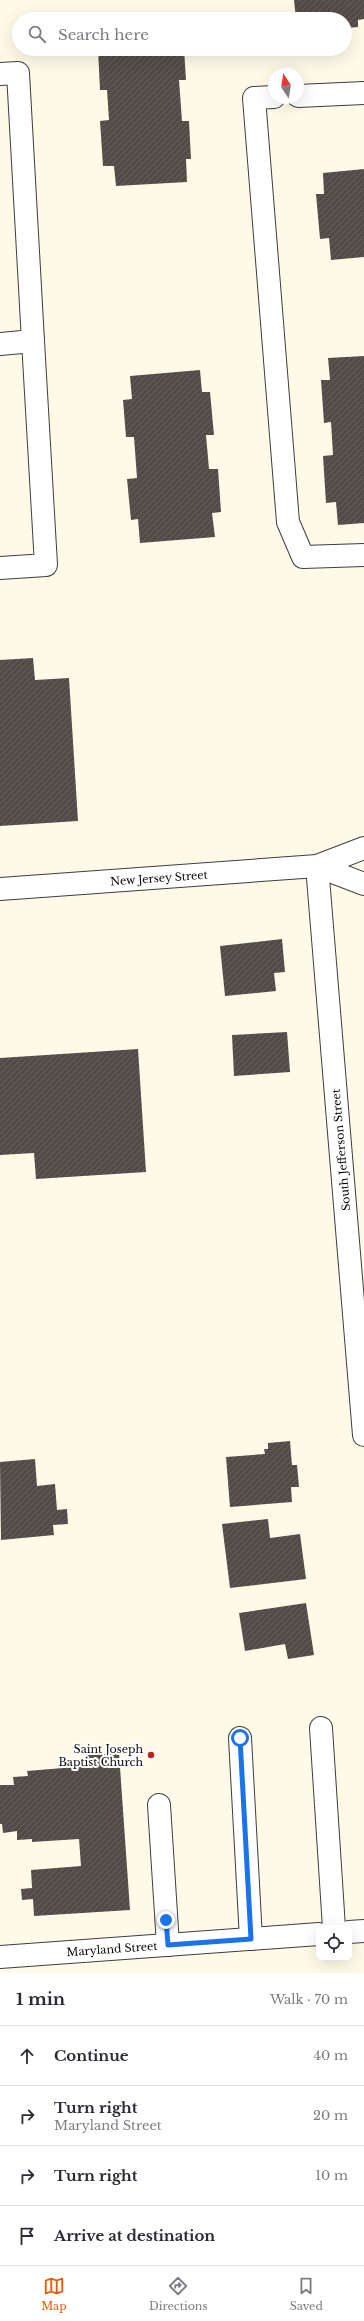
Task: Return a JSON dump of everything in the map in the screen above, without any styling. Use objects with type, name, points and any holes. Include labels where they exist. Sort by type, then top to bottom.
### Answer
[{"type":"street","points":[[0,74],[18,72],[46,565],[0,568]]},
{"type":"street","points":[[304,96],[364,93]]},
{"type":"street","points":[[268,97],[254,98],[288,522],[303,557],[364,555]]},
{"type":"street","points":[[0,344],[33,341]]},
{"type":"street","name":"New Jersey Street","points":[[0,890],[318,866],[364,848]]},
{"type":"street","name":"New Jersey Street","points":[[318,866],[364,884]]},
{"type":"street","name":"South Jefferson Street","points":[[318,866],[364,1422]]},
{"type":"street","points":[[321,1728],[334,1925]]},
{"type":"street","points":[[240,1738],[251,1939]]},
{"type":"street","points":[[159,1805],[168,1945]]},
{"type":"street","points":[[352,1932],[364,1931]]},
{"type":"street","name":"Maryland Street","points":[[0,1957],[316,1934]]},
{"type":"building","points":[[294,0],[364,0],[364,19],[358,20],[358,27],[352,27],[352,12],[295,12]]},
{"type":"building","points":[[98,56],[184,56],[186,80],[179,80],[182,121],[189,121],[191,159],[186,159],[187,182],[116,186],[114,166],[103,166],[100,121],[109,120],[107,90],[100,90]]},
{"type":"building","points":[[364,169],[364,257],[331,260],[329,238],[320,239],[316,194],[324,194],[323,173]]},
{"type":"building","points":[[364,356],[364,523],[338,525],[336,502],[326,503],[323,456],[333,455],[331,422],[324,423],[321,380],[330,380],[328,358]]},
{"type":"building","points":[[200,370],[202,392],[210,392],[214,435],[206,435],[209,469],[218,469],[221,512],[212,513],[215,537],[140,543],[138,519],[131,520],[127,479],[137,478],[134,437],[126,437],[123,400],[132,399],[130,376]]},
{"type":"building","points":[[33,658],[35,680],[69,678],[78,821],[0,826],[0,660]]},
{"type":"building","points":[[282,939],[285,972],[274,973],[276,991],[225,996],[220,946]]},
{"type":"building","points":[[287,1032],[290,1072],[234,1076],[232,1035]]},
{"type":"building","points":[[138,1049],[146,1172],[36,1179],[34,1153],[0,1155],[0,1058]]},
{"type":"building","points":[[290,1441],[292,1465],[297,1465],[299,1487],[291,1487],[292,1502],[230,1507],[226,1457],[265,1454],[264,1449],[268,1449],[268,1443]]},
{"type":"building","points":[[35,1459],[37,1486],[55,1484],[57,1510],[67,1509],[68,1524],[53,1525],[54,1535],[1,1540],[0,1462]]},
{"type":"building","points":[[268,1519],[270,1538],[300,1534],[306,1579],[230,1588],[222,1524]]},
{"type":"building","points":[[306,1603],[314,1655],[288,1659],[285,1644],[245,1651],[239,1613]]},
{"type":"building","points":[[119,1753],[130,1910],[34,1916],[33,1899],[22,1900],[21,1889],[32,1888],[31,1870],[81,1866],[79,1839],[32,1842],[32,1839],[17,1840],[17,1831],[3,1833],[2,1824],[0,1824],[0,1785],[14,1785],[13,1777],[28,1776],[27,1771],[87,1766],[86,1755]]},
{"type":"place","name":"Saint Joseph Baptist Church","points":[[151,1755]]},
{"type":"route","points":[[166,1920],[168,1945],[251,1939],[240,1738]]}]
